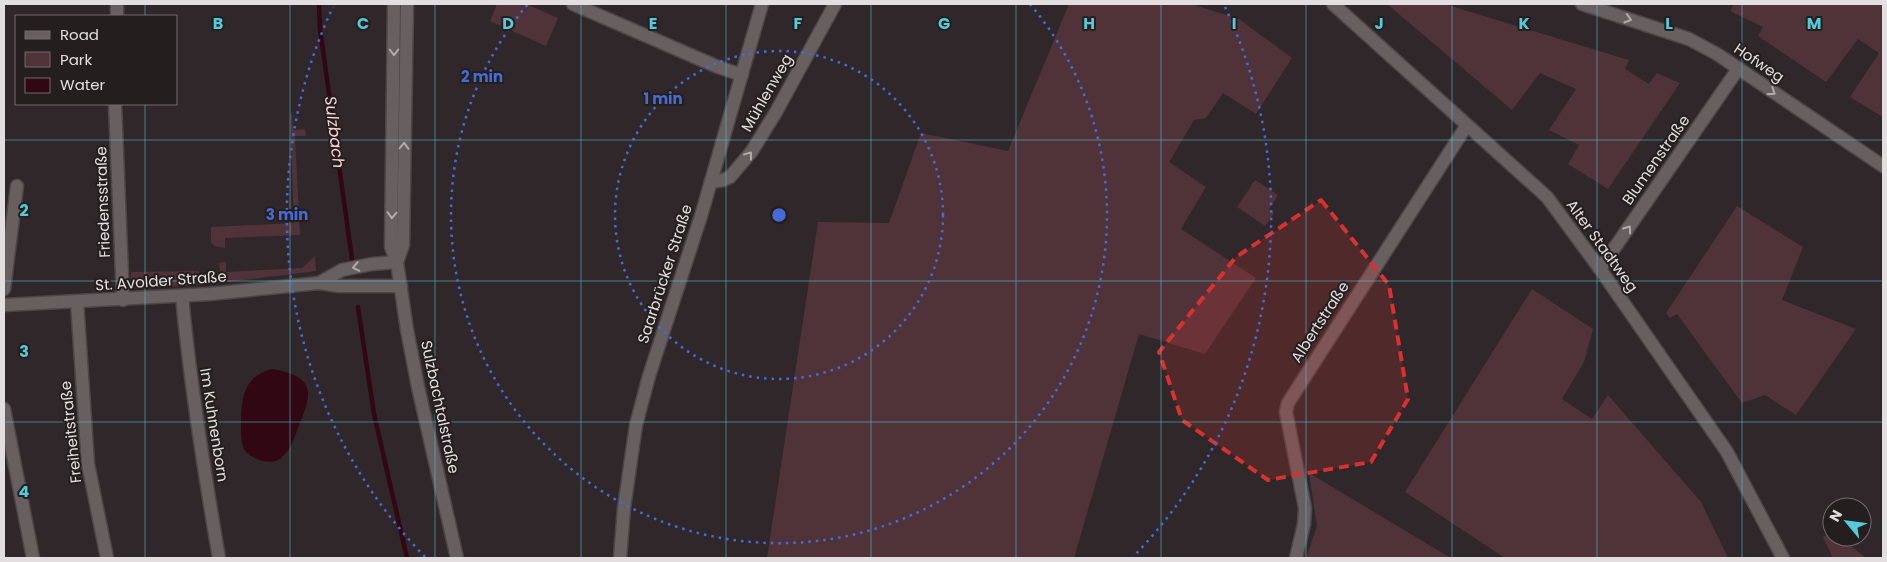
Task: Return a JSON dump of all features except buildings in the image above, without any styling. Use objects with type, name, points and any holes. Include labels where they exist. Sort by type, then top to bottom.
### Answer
[{"type":"street","name":"Sulzbachtalstraße","points":[[394,4],[391,247],[397,262],[418,387],[457,558]]},
{"type":"street","name":"Sulzbachtalstraße","points":[[397,262],[403,245],[402,206],[407,4]]},
{"type":"street","points":[[573,4],[718,67],[742,75]]},
{"type":"street","name":"Saarbrücker Straße","points":[[620,558],[624,508],[636,425],[649,376],[711,182],[762,4]]},
{"type":"street","name":"Mühlenweg","points":[[711,182],[723,180],[730,176],[752,151],[776,112],[835,4]]},
{"type":"street","name":"Alter Stadtweg","points":[[1333,4],[1547,197],[1600,269],[1728,452],[1783,558]]},
{"type":"street","name":"Hofweg","points":[[1582,4],[1606,8],[1689,39],[1716,54],[1883,166]]},
{"type":"street","name":"Blumenstraße","points":[[1600,269],[1738,69]]},
{"type":"street","name":"Friedensstraße","points":[[115,105],[123,300]]},
{"type":"street","name":"Albertstraße","points":[[1296,558],[1304,524],[1305,508],[1286,412],[1288,403],[1467,126]]},
{"type":"street","points":[[4,289],[17,186]]},
{"type":"street","name":"St. Avolder Straße","points":[[319,283],[342,270],[372,264],[397,262]]},
{"type":"street","name":"St. Avolder Straße","points":[[4,305],[182,296],[319,283],[339,286],[401,286]]},
{"type":"street","name":"Im Kuhnenborn","points":[[182,296],[194,410],[219,558]]},
{"type":"street","name":"Freiheitstraße","points":[[77,302],[88,464],[107,558]]},
{"type":"street","points":[[4,409],[33,558]]},
{"type":"highlighted area","points":[[1321,200],[1389,285],[1408,399],[1371,462],[1268,480],[1182,420],[1159,352],[1236,257]]},
{"type":"green space","points":[[497,4],[526,4],[558,18],[546,46],[490,21]]},
{"type":"green space","points":[[1069,4],[1191,4],[1239,19],[1292,58],[1256,114],[1223,93],[1206,118],[1194,120],[1169,162],[1206,187],[1181,229],[1256,278],[1205,354],[1139,334],[1074,558],[767,558],[818,222],[889,223],[921,133],[1008,151]]},
{"type":"green space","points":[[1387,4],[1444,4],[1629,60],[1625,69],[1649,84],[1657,73],[1680,83],[1608,189],[1568,164],[1579,145],[1549,130],[1576,89],[1540,73],[1512,110]]},
{"type":"green space","points":[[1734,4],[1883,4],[1883,117],[1850,97],[1879,53],[1858,39],[1826,82],[1758,36],[1763,27],[1730,11]]},
{"type":"green space","points":[[290,114],[292,114],[293,130],[305,129],[306,136],[295,136],[300,235],[225,238],[225,248],[214,246],[211,242],[211,227],[294,223]]},
{"type":"green space","points":[[1255,180],[1278,195],[1269,209],[1274,213],[1265,226],[1237,207]]},
{"type":"green space","points":[[1737,206],[1803,247],[1782,300],[1856,329],[1796,415],[1765,395],[1742,403],[1677,314],[1670,318],[1666,313]]},
{"type":"green space","points":[[315,256],[316,271],[228,282],[221,277],[219,263],[226,262],[226,272],[302,268]]},
{"type":"green space","points":[[199,271],[200,285],[137,289],[131,285],[131,272]]},
{"type":"green space","points":[[1532,289],[1593,329],[1584,362],[1562,399],[1592,419],[1608,395],[1701,502],[1728,558],[1505,558],[1405,492]]},
{"type":"green space","points":[[1309,473],[1449,558],[1306,558],[1317,526]]},
{"type":"green space","points":[[1828,547],[1852,547],[1866,558],[1833,558]]},
{"type":"water","points":[[272,369],[286,372],[304,382],[308,396],[291,446],[278,460],[269,462],[250,456],[244,449],[241,438],[241,416],[243,398],[249,383],[262,372]]},
{"type":"waterway","name":"Sulzbach","points":[[319,4],[320,29],[352,259]]},
{"type":"waterway","name":"Sulzbach","points":[[358,307],[374,414],[407,558]]}]
